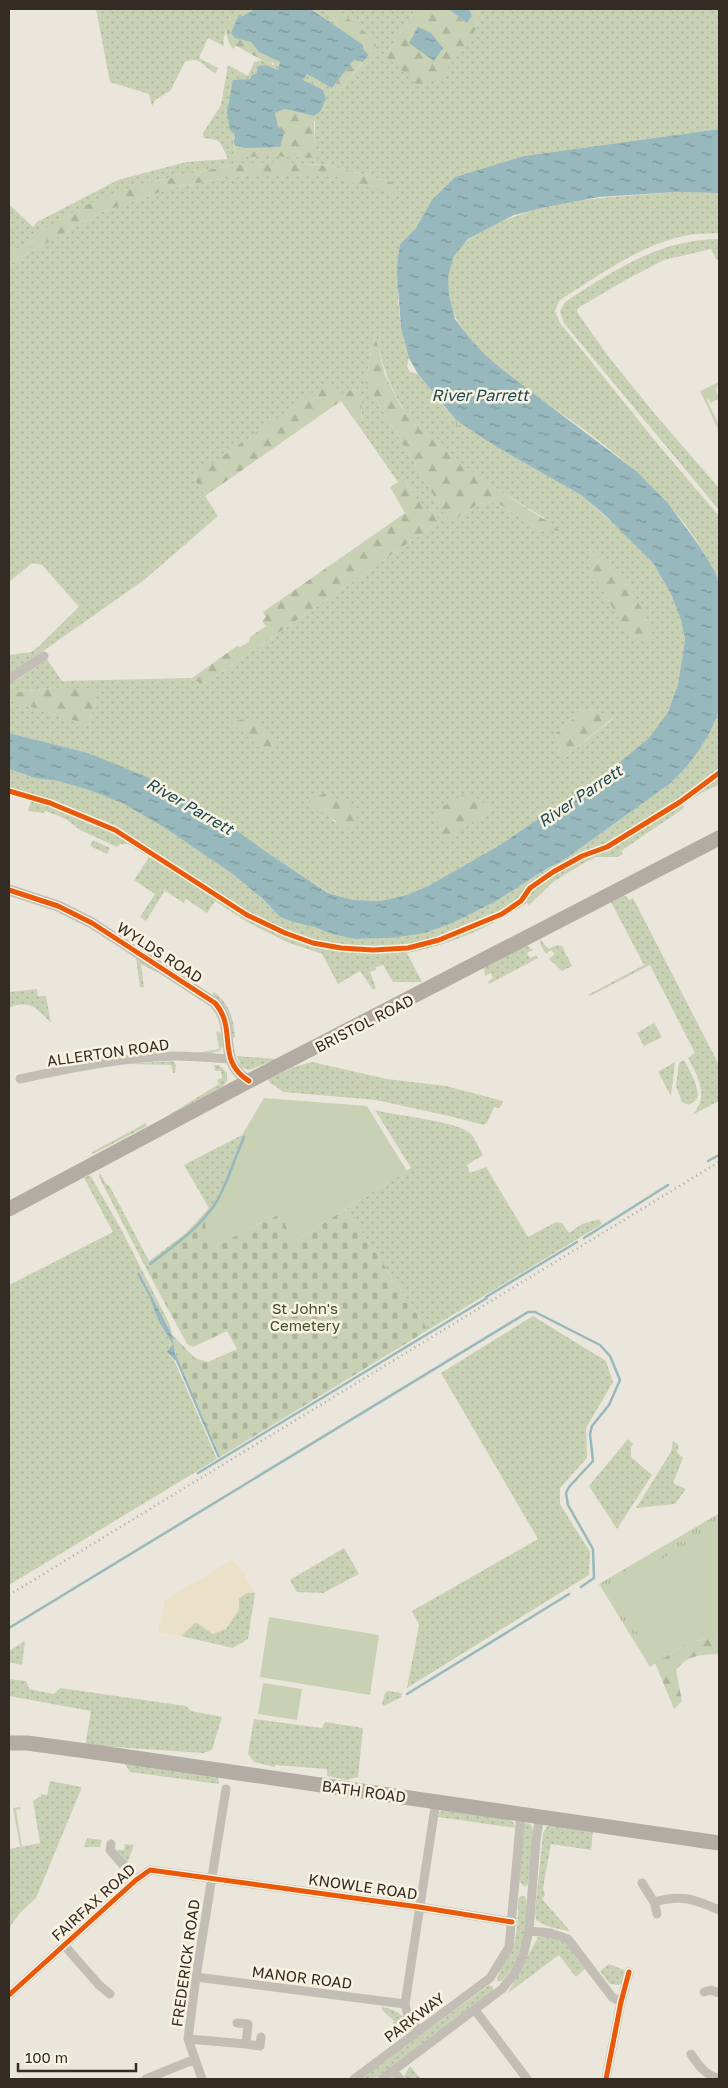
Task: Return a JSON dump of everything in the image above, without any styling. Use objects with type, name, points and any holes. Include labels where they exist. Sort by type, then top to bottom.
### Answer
[{"type":"main road","name":"BRISTOL ROAD","points":[[9,1209],[249,1081],[719,838]]},
{"type":"main road","name":"BATH ROAD","points":[[9,1743],[27,1743],[94,1752],[719,1843]]},
{"type":"street","points":[[9,679],[44,656]]},
{"type":"street","name":"WYLDS ROAD","points":[[9,890],[58,906],[92,922],[215,1003],[224,1014],[230,1059]]},
{"type":"street","name":"ALLERTON ROAD","points":[[20,1079],[76,1068],[157,1057],[178,1056],[230,1059]]},
{"type":"street","points":[[230,1059],[237,1073],[249,1081]]},
{"type":"street","name":"FREDERICK ROAD","points":[[202,2079],[188,2039],[211,1877],[226,1789]]},
{"type":"street","points":[[419,2031],[408,2016],[405,2004],[436,1801]]},
{"type":"street","name":"PARKWAY","points":[[355,2079],[490,1978],[509,1947],[521,1814]]},
{"type":"street","name":"PARKWAY","points":[[382,2079],[502,1989],[514,1974],[523,1956],[529,1931],[540,1816]]},
{"type":"street","points":[[111,1844],[110,1850],[136,1880]]},
{"type":"street","name":"FAIRFAX ROAD","points":[[9,1995],[146,1871],[154,1870],[211,1877]]},
{"type":"street","name":"KNOWLE ROAD","points":[[211,1877],[512,1922]]},
{"type":"street","points":[[642,1883],[654,1902],[658,1914]]},
{"type":"street","points":[[514,1890],[532,1892]]},
{"type":"street","points":[[654,1902],[678,1897],[719,1908]]},
{"type":"street","points":[[529,1931],[550,1933],[568,1939],[612,1997],[621,2002]]},
{"type":"street","points":[[64,1945],[99,1985],[110,1994]]},
{"type":"street","points":[[606,2079],[621,2002],[629,1972]]},
{"type":"street","name":"MANOR ROAD","points":[[196,1977],[405,2004]]},
{"type":"street","points":[[490,1978],[502,1989]]},
{"type":"street","points":[[475,2010],[527,2079]]},
{"type":"street","points":[[237,2023],[248,2024],[246,2044]]},
{"type":"street","points":[[188,2039],[260,2046]]},
{"type":"street","points":[[691,2054],[699,2060],[712,2077],[719,2078]]},
{"type":"street","points":[[146,2079],[195,2059]]},
{"type":"street","points":[[393,2071],[400,2079]]},
{"type":"green space","points":[[96,9],[238,9],[224,37],[224,46],[208,38],[199,58],[218,68],[216,73],[199,61],[191,60],[185,62],[170,91],[155,100],[152,106],[149,94],[110,82]]},
{"type":"green space","points":[[238,9],[252,9],[252,11],[237,19],[236,38],[251,42],[259,52],[280,62],[272,63],[262,60],[236,46],[233,49],[227,38],[227,28]]},
{"type":"green space","points":[[312,9],[323,9],[337,21],[336,27]]},
{"type":"green space","points":[[323,9],[336,9],[374,39],[376,47],[373,53],[369,55],[362,49],[363,45],[336,27],[337,21]]},
{"type":"green space","points":[[336,9],[416,9],[385,55],[476,29],[479,9],[719,9],[719,129],[524,156],[455,177],[431,201],[416,228],[400,244],[398,256],[398,300],[401,328],[409,358],[407,367],[410,372],[418,374],[445,407],[445,416],[455,422],[456,429],[460,433],[467,427],[495,446],[581,495],[632,540],[653,563],[671,594],[681,620],[685,640],[678,684],[668,712],[649,738],[610,770],[500,845],[430,885],[407,895],[381,901],[353,900],[329,893],[268,853],[211,812],[88,753],[9,733],[9,700],[88,725],[96,702],[96,689],[54,688],[9,693],[10,682],[18,679],[47,659],[62,681],[192,678],[203,685],[440,521],[427,513],[406,483],[398,482],[361,429],[362,399],[355,389],[342,393],[193,477],[218,516],[144,580],[9,675],[9,655],[31,652],[79,607],[42,565],[32,563],[9,582],[9,264],[102,212],[175,187],[245,175],[323,175],[393,193],[391,182],[331,166],[240,163],[157,181],[111,196],[9,254],[9,204],[33,227],[37,222],[118,180],[186,162],[228,159],[221,144],[217,140],[204,138],[203,133],[221,105],[228,65],[248,76],[254,62],[262,60],[274,65],[274,62],[280,62],[278,70],[266,65],[250,79],[233,81],[230,130],[234,133],[235,139],[233,141],[236,158],[314,148],[315,122],[313,120],[314,116],[320,112],[323,90],[307,83],[303,79],[307,74],[339,91],[372,52],[374,39]],"holes":[[[374,332],[385,371],[395,394],[417,427],[476,476],[544,518],[538,529],[496,502],[478,504],[455,520],[437,506],[439,504],[366,383]],[[589,549],[631,589],[614,608],[604,592]],[[586,708],[614,718],[560,761],[556,733]],[[311,805],[355,823],[335,822],[321,810]]]},
{"type":"green space","points":[[416,9],[448,9],[467,23],[472,16],[469,9],[479,9],[476,29],[439,80],[429,80],[420,88],[385,55]]},
{"type":"green space","points":[[354,60],[363,62],[339,91],[332,88]]},
{"type":"green space","points":[[285,109],[314,116],[314,147],[319,152],[318,158],[265,156],[236,158],[234,143],[235,145],[278,126],[275,113]]},
{"type":"green space","points":[[283,162],[331,166],[391,182],[394,187],[393,194],[323,175],[245,175],[175,187],[102,212],[9,264],[9,254],[34,240],[34,235],[84,206],[111,195],[157,181],[240,163]]},
{"type":"green space","points":[[676,192],[719,193],[719,233],[684,236],[668,240],[638,253],[608,269],[566,296],[559,301],[555,311],[560,323],[661,448],[719,516],[719,586],[707,559],[692,534],[652,487],[606,446],[491,362],[461,326],[450,305],[448,294],[447,282],[452,261],[460,247],[476,235],[507,219],[554,205],[578,201]]},
{"type":"green space","points":[[719,239],[719,259],[717,260],[711,249],[664,260],[578,308],[577,312],[608,356],[719,488],[719,510],[564,323],[560,311],[565,302],[619,268],[638,259],[677,244]]},
{"type":"green space","points":[[374,331],[385,375],[400,405],[417,427],[477,476],[562,531],[538,529],[496,502],[478,504],[455,520],[447,518],[437,506],[439,504],[366,383]]},
{"type":"green space","points":[[329,381],[342,393],[355,389],[362,399],[361,429],[341,401],[205,496],[193,477]]},
{"type":"green space","points":[[719,382],[716,390],[719,399],[710,403],[709,399],[707,400],[719,425],[719,431],[700,391]]},
{"type":"green space","points":[[445,407],[456,420],[467,427],[460,433],[456,429],[455,422],[445,416]]},
{"type":"green space","points":[[398,482],[406,483],[427,512],[432,509],[440,521],[203,685],[192,678],[237,646],[241,647],[249,642],[250,637],[266,626],[262,621],[266,617],[263,612],[405,513],[390,487]]},
{"type":"green space","points":[[589,549],[631,589],[646,617],[655,640],[629,637],[604,592],[589,574]]},
{"type":"green space","points":[[54,688],[96,688],[96,702],[88,725],[9,700],[9,693]]},
{"type":"green space","points":[[586,708],[614,717],[560,761],[556,733]]},
{"type":"green space","points":[[719,710],[719,785],[687,802],[683,805],[684,808],[621,851],[623,854],[618,857],[596,857],[584,863],[553,882],[529,905],[527,903],[498,920],[455,940],[407,953],[422,982],[393,982],[383,965],[376,967],[376,970],[370,972],[376,988],[373,990],[360,971],[338,984],[322,954],[287,942],[247,922],[215,901],[207,913],[186,899],[184,903],[164,890],[146,921],[140,917],[155,894],[134,880],[149,857],[128,844],[120,844],[117,847],[80,830],[66,819],[46,811],[44,813],[28,811],[31,801],[9,794],[9,769],[35,778],[58,781],[89,790],[143,813],[183,839],[234,875],[263,899],[280,917],[332,934],[355,939],[391,938],[519,886],[564,860],[668,785],[692,760],[705,741]]},
{"type":"green space","points":[[249,718],[275,741],[269,756],[231,722]]},
{"type":"green space","points":[[325,793],[359,809],[351,830],[321,812],[308,800]]},
{"type":"green space","points":[[467,793],[494,809],[444,840],[435,811]]},
{"type":"green space","points":[[93,840],[110,848],[107,854],[90,846]]},
{"type":"green space","points":[[626,896],[629,900],[633,898],[719,1065],[719,1101],[692,1115],[700,1101],[701,1094],[698,1079],[688,1058],[695,1053],[650,965],[590,996],[588,995],[644,965],[611,902]]},
{"type":"green space","points":[[540,939],[548,949],[557,945],[562,946],[572,966],[562,971],[549,959],[555,954],[551,950],[546,954],[540,944]]},
{"type":"green space","points":[[526,945],[533,950],[527,953],[530,958],[536,955],[538,958],[489,984],[488,982],[493,978],[491,973],[485,976],[484,968]]},
{"type":"green space","points":[[136,958],[157,971],[141,964],[144,987],[140,987]]},
{"type":"green space","points":[[37,989],[38,996],[46,996],[51,1023],[38,1010],[28,1005],[16,1005],[9,1008],[9,992]]},
{"type":"green space","points":[[213,991],[230,1011],[234,1038],[227,1011],[214,996]]},
{"type":"green space","points":[[654,1023],[662,1037],[644,1046],[637,1033]]},
{"type":"green space","points":[[216,1031],[221,1033],[223,1045],[220,1051],[207,1054],[196,1053],[219,1049]]},
{"type":"green space","points":[[237,1056],[277,1059],[249,1070],[241,1067]]},
{"type":"green space","points":[[684,1060],[695,1081],[698,1095],[696,1100],[689,1105],[682,1102],[676,1086],[679,1063]]},
{"type":"green space","points":[[173,1061],[176,1065],[175,1073],[173,1073],[171,1065],[127,1064]]},
{"type":"green space","points":[[312,1062],[387,1079],[446,1086],[503,1101],[500,1108],[494,1107],[488,1121],[484,1125],[376,1100],[284,1092],[269,1082],[269,1079],[294,1067]]},
{"type":"green space","points":[[675,1062],[671,1096],[658,1072]]},
{"type":"green space","points":[[214,1065],[219,1065],[227,1073],[227,1081],[223,1086],[151,1126],[219,1084],[217,1080],[222,1078],[221,1071],[215,1071]]},
{"type":"green space","points":[[264,1098],[367,1106],[407,1171],[294,1241],[280,1214],[213,1247],[206,1235],[205,1218],[220,1194],[244,1137],[242,1135]]},
{"type":"green space","points":[[375,1110],[441,1122],[464,1129],[471,1134],[483,1155],[467,1165],[470,1173],[486,1167],[528,1237],[556,1222],[562,1223],[569,1233],[582,1224],[599,1219],[602,1224],[428,1330],[346,1209],[411,1168]]},
{"type":"green space","points":[[145,1123],[147,1126],[93,1154],[92,1152]]},
{"type":"green space","points":[[242,1135],[244,1137],[217,1201],[195,1228],[150,1263],[153,1268],[148,1272],[99,1177],[100,1173],[106,1184],[109,1185],[149,1261],[186,1233],[209,1208],[184,1165]]},
{"type":"green space","points":[[90,1175],[121,1229],[170,1325],[172,1335],[139,1272],[137,1276],[149,1296],[159,1322],[173,1344],[168,1354],[174,1360],[217,1459],[9,1585],[9,1285],[113,1232],[84,1178]]},
{"type":"green space","name":"St John's Cemetery","points":[[346,1209],[428,1330],[220,1457],[178,1361],[172,1335],[195,1358],[208,1362],[237,1349],[227,1331],[193,1347],[187,1344],[148,1272],[153,1268],[150,1264],[183,1239],[205,1218],[213,1247],[280,1214],[294,1241]]},
{"type":"green space","points":[[533,1316],[606,1361],[613,1382],[586,1428],[587,1458],[560,1488],[560,1504],[590,1552],[589,1575],[407,1688],[419,1625],[412,1611],[538,1539],[441,1373]]},
{"type":"green space","points":[[628,1439],[633,1444],[631,1447],[631,1457],[652,1475],[617,1529],[589,1486]]},
{"type":"green space","points":[[673,1441],[679,1445],[677,1452],[683,1458],[673,1483],[686,1489],[675,1504],[636,1508],[671,1452]]},
{"type":"green space","points":[[718,1514],[719,1640],[710,1639],[691,1642],[650,1667],[599,1584]]},
{"type":"green space","points":[[719,1525],[719,1624],[655,1663],[611,1589]]},
{"type":"green space","points":[[344,1548],[359,1574],[323,1593],[297,1592],[290,1580]]},
{"type":"green space","points":[[247,1593],[255,1593],[248,1639],[233,1648],[181,1636],[196,1622],[213,1634],[239,1598]]},
{"type":"green space","points":[[269,1617],[379,1635],[370,1695],[260,1677]]},
{"type":"green space","points":[[712,1638],[719,1640],[719,1654],[695,1656],[676,1670],[682,1701],[674,1709],[655,1663],[690,1642]]},
{"type":"green space","points":[[25,1641],[22,1665],[9,1662],[9,1651]]},
{"type":"green space","points":[[9,1679],[26,1681],[29,1689],[54,1694],[60,1688],[186,1706],[191,1711],[222,1717],[212,1750],[203,1753],[115,1747],[85,1747],[91,1711],[9,1696]]},
{"type":"green space","points":[[263,1683],[302,1689],[297,1720],[258,1714]]},
{"type":"green space","points":[[388,1691],[402,1693],[401,1697],[384,1706],[382,1704],[385,1693]]},
{"type":"green space","points":[[254,1719],[322,1728],[325,1722],[363,1728],[358,1777],[347,1780],[327,1776],[327,1769],[275,1765],[275,1767],[254,1762],[248,1754]]},
{"type":"green space","points":[[121,1763],[218,1777],[219,1784],[130,1772],[125,1764]]},
{"type":"green space","points":[[50,1781],[82,1787],[36,1898],[20,1913],[9,1928],[9,1849],[40,1843],[33,1801],[41,1796],[41,1794],[47,1795]]},
{"type":"green space","points":[[20,1807],[21,1809],[16,1810],[22,1846],[20,1846],[13,1808]]},
{"type":"green space","points":[[445,1809],[505,1816],[513,1822],[516,1828],[438,1817],[440,1811]]},
{"type":"green space","points":[[525,1823],[531,1824],[533,1829],[528,1884],[525,1887],[519,1881]]},
{"type":"green space","points":[[550,1824],[593,1830],[591,1850],[551,1844],[543,1888],[545,1895],[542,1899],[570,1931],[552,1927],[536,1920],[535,1913],[543,1834]]},
{"type":"green space","points":[[87,1838],[102,1840],[100,1847],[84,1847]]},
{"type":"green space","points":[[125,1844],[134,1845],[126,1866],[116,1852],[124,1850]]},
{"type":"green space","points":[[521,1896],[525,1896],[527,1903],[527,1921],[523,1941],[511,1969],[502,1981],[497,1981],[499,1972],[515,1940],[518,1899]]},
{"type":"green space","points":[[551,1935],[564,1940],[589,1965],[576,1977],[559,1955],[508,1993],[538,1937]]},
{"type":"green space","points":[[609,1964],[624,1970],[622,1983],[619,1985],[610,1984],[600,1971]]},
{"type":"green space","points":[[489,1985],[493,1987],[493,1993],[374,2079],[363,2079],[365,2076]]},
{"type":"green space","points":[[382,2007],[397,2012],[405,2020],[407,2024],[400,2037],[393,2025],[394,2021],[382,2010]]},
{"type":"green space","points":[[410,2066],[421,2079],[406,2079],[404,2076]]},
{"type":"shaded area","points":[[232,1560],[242,1570],[255,1593],[247,1593],[239,1598],[239,1610],[226,1629],[213,1634],[196,1622],[181,1636],[158,1632],[165,1600]]},
{"type":"water","points":[[252,9],[311,9],[363,45],[363,49],[369,55],[363,62],[354,60],[332,88],[307,74],[303,80],[323,90],[326,99],[320,112],[314,116],[285,109],[275,113],[278,126],[284,133],[280,147],[245,148],[235,145],[233,141],[235,139],[234,133],[230,130],[227,112],[233,80],[250,79],[252,75],[257,73],[258,66],[266,65],[278,70],[280,62],[259,52],[251,42],[235,38],[231,33],[237,19],[252,11]]},
{"type":"water","points":[[448,9],[469,9],[472,16],[467,23]]},
{"type":"water","points":[[418,27],[431,33],[443,48],[434,61],[409,43]]},
{"type":"water","name":"River Parrett","points":[[719,129],[719,193],[676,192],[599,197],[514,215],[468,239],[454,256],[448,277],[449,296],[455,319],[485,355],[636,471],[668,503],[700,547],[715,572],[719,586],[719,710],[699,750],[668,785],[564,860],[546,869],[496,901],[454,922],[425,933],[391,938],[355,939],[332,934],[280,917],[263,899],[234,875],[164,827],[122,803],[89,790],[58,781],[35,778],[9,769],[9,733],[88,753],[147,777],[211,812],[328,893],[353,900],[381,901],[407,895],[430,885],[500,845],[610,770],[649,738],[668,712],[678,684],[685,640],[681,620],[671,594],[653,563],[607,517],[581,495],[495,446],[456,420],[418,374],[409,358],[401,328],[397,275],[398,256],[400,244],[416,228],[431,201],[455,177],[524,156]]},
{"type":"water","points":[[139,1272],[172,1335],[175,1353],[220,1457],[218,1458],[176,1361],[167,1352],[173,1344],[159,1322],[149,1296],[137,1275]]},
{"type":"waterway","points":[[150,1264],[186,1236],[210,1211],[225,1186],[244,1137]]},
{"type":"waterway","points":[[708,1161],[719,1155]]},
{"type":"waterway","points":[[584,1238],[668,1185]]},
{"type":"waterway","points":[[486,1297],[577,1242]]},
{"type":"waterway","points":[[198,1473],[487,1298]]},
{"type":"waterway","points":[[9,1628],[528,1312],[535,1312],[600,1345],[610,1356],[620,1380],[609,1405],[592,1426],[590,1434],[593,1461],[569,1487],[566,1493],[568,1505],[593,1549],[594,1578],[581,1587]]},
{"type":"waterway","points":[[407,1694],[569,1594]]},
{"type":"railway","points":[[9,1595],[719,1162]]},
{"type":"cycle path","points":[[9,791],[50,803],[115,830],[247,915],[285,933],[313,943],[341,948],[373,950],[408,948],[439,940],[502,914],[521,901],[530,888],[553,872],[582,856],[607,847],[680,802],[719,773]]},
{"type":"cycle path","points":[[9,890],[58,906],[92,923],[215,1003],[222,1013],[225,1023],[229,1054],[233,1064],[239,1073],[249,1081]]},
{"type":"cycle path","points":[[9,1995],[136,1880],[150,1870],[419,1907],[512,1922]]},
{"type":"cycle path","points":[[606,2079],[621,2002],[629,1972]]}]
